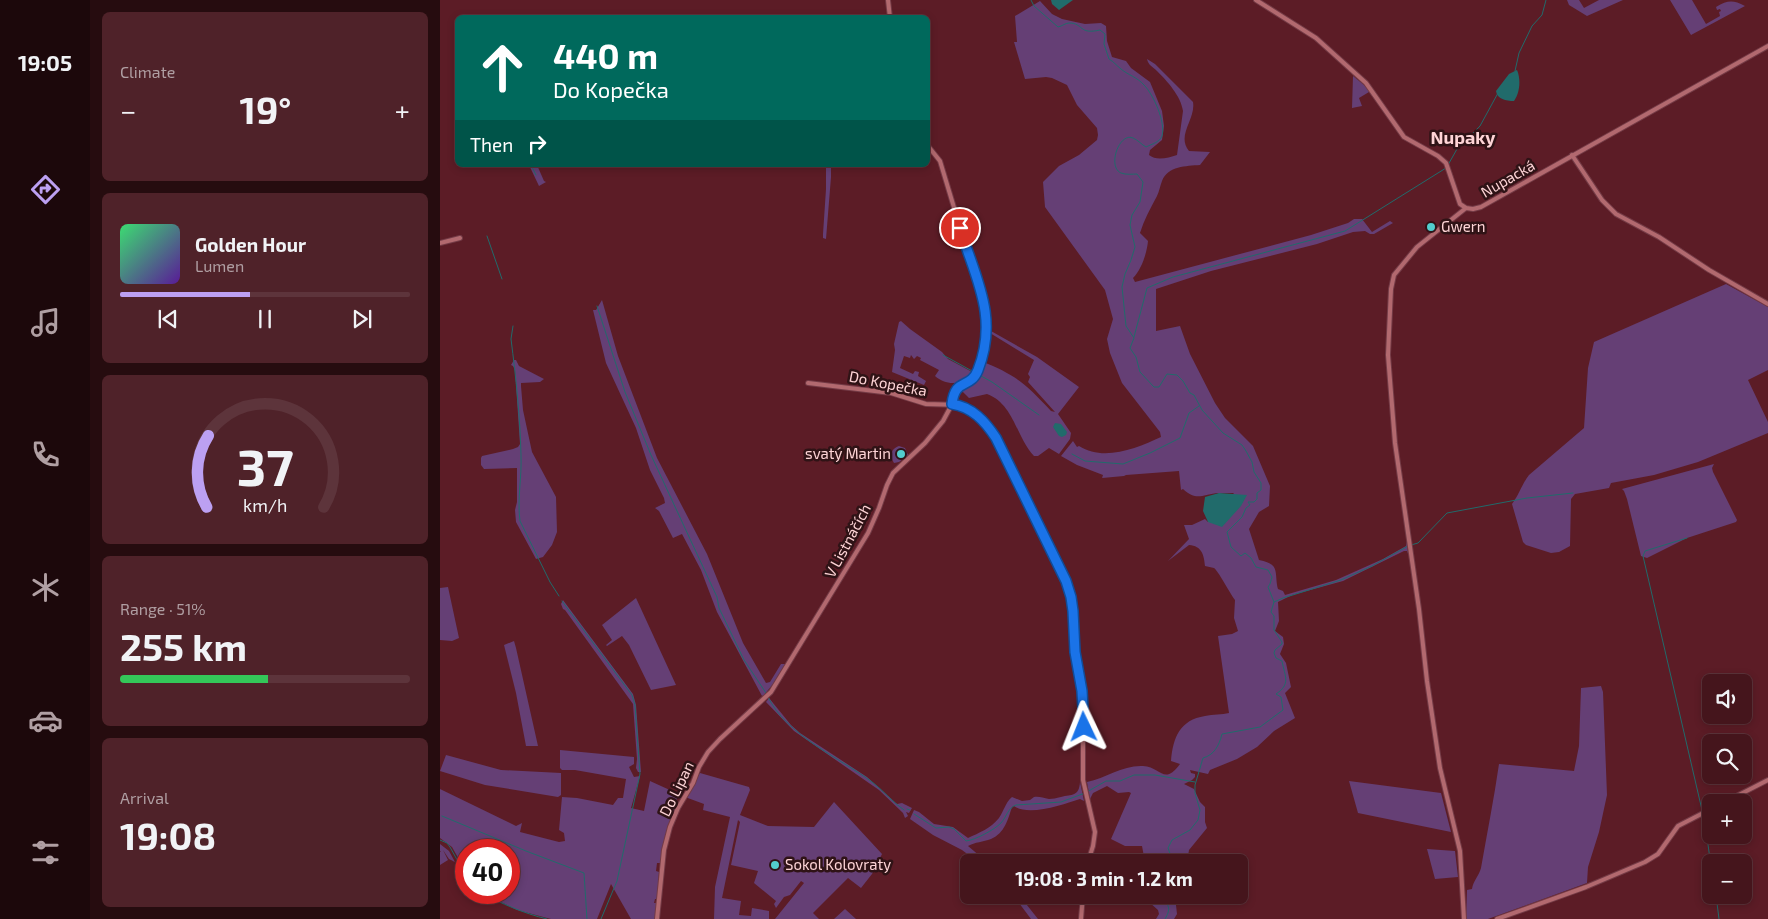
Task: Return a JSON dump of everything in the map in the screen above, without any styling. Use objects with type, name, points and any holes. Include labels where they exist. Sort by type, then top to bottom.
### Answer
[{"type":"street","points":[[888,0],[890,15]]},
{"type":"street","name":"Nupacká","points":[[1256,0],[1311,35],[1366,83],[1404,137],[1438,156],[1447,165],[1458,200],[1466,208],[1473,209],[1481,207],[1768,46]]},
{"type":"street","name":"V Listnáčích","points":[[769,694],[868,533],[893,473],[936,431],[952,404],[953,394],[957,386],[967,383],[976,373],[986,343],[984,300],[962,236],[940,161],[930,148]]},
{"type":"street","points":[[1572,155],[1602,200],[1616,214],[1659,237],[1709,270],[1768,304]]},
{"type":"street","points":[[1464,919],[1460,851],[1440,768],[1426,673],[1420,609],[1395,443],[1388,355],[1391,289],[1394,275],[1417,247],[1466,208]]},
{"type":"street","points":[[440,243],[460,238]]},
{"type":"street","name":"Do Kopečka","points":[[808,383],[891,393],[926,404],[952,404],[968,408],[988,425],[996,438],[1066,581],[1071,597],[1075,652],[1084,709],[1082,766],[1084,789],[1094,832],[1090,854]]},
{"type":"street","name":"Do Lipan","points":[[657,919],[664,850],[670,827],[678,808],[708,752],[769,694]]},
{"type":"street","points":[[1741,794],[1768,780]]},
{"type":"street","points":[[1498,919],[1586,887],[1645,862],[1658,854],[1678,826],[1702,814]]},
{"type":"street","points":[[1081,919],[1082,904]]},
{"type":"shaded area","points":[[1567,0],[1579,0],[1584,8],[1599,0],[1623,0],[1587,16],[1569,5]]},
{"type":"shaded area","points":[[1670,0],[1692,0],[1706,24],[1720,16],[1719,12],[1721,11],[1720,9],[1717,10],[1716,7],[1720,5],[1730,2],[1745,6],[1691,35]]},
{"type":"shaded area","points":[[1040,1],[1052,14],[1062,19],[1085,24],[1101,23],[1106,26],[1107,41],[1112,57],[1126,61],[1131,68],[1150,82],[1162,111],[1164,126],[1162,140],[1150,150],[1149,155],[1152,157],[1166,158],[1177,155],[1183,111],[1182,105],[1173,89],[1147,59],[1155,64],[1193,102],[1192,115],[1185,133],[1186,145],[1189,151],[1210,152],[1200,165],[1178,168],[1168,172],[1162,181],[1140,233],[1148,241],[1144,260],[1133,278],[1135,282],[1311,235],[1348,223],[1354,219],[1362,219],[1372,232],[1390,221],[1393,223],[1374,234],[1365,231],[1353,232],[1317,244],[1211,271],[1156,289],[1156,331],[1180,326],[1190,354],[1215,403],[1225,418],[1253,446],[1270,486],[1269,506],[1259,512],[1249,529],[1259,560],[1274,567],[1278,589],[1283,591],[1285,595],[1336,580],[1383,559],[1406,546],[1407,541],[1408,554],[1407,551],[1404,551],[1343,581],[1292,595],[1278,602],[1279,621],[1275,631],[1283,637],[1284,644],[1280,654],[1286,663],[1291,687],[1285,693],[1295,718],[1274,731],[1257,747],[1237,759],[1210,770],[1208,774],[1190,770],[1191,773],[1195,774],[1195,777],[1184,784],[1194,789],[1200,802],[1205,807],[1207,828],[1189,850],[1188,854],[1144,854],[1142,846],[1125,846],[1111,839],[1131,793],[1118,793],[1107,786],[1093,793],[1090,799],[1087,782],[1136,766],[1149,767],[1162,774],[1170,774],[1180,764],[1171,761],[1179,731],[1189,721],[1196,718],[1229,713],[1218,636],[1238,631],[1234,618],[1235,600],[1216,569],[1205,566],[1203,555],[1197,547],[1189,545],[1168,561],[1189,539],[1184,525],[1192,525],[1205,519],[1208,522],[1234,493],[1192,495],[1183,489],[1181,490],[1179,471],[1102,478],[1103,475],[1077,465],[1061,456],[1073,441],[1077,447],[1079,446],[1089,451],[1110,453],[1131,449],[1161,437],[1160,432],[1122,383],[1110,353],[1107,339],[1113,319],[1105,290],[1045,207],[1043,182],[1059,166],[1079,155],[1097,140],[1097,128],[1077,105],[1067,85],[1046,77],[1025,79],[1014,42],[1017,42],[1015,16]]},
{"type":"shaded area","points":[[1353,76],[1369,89],[1376,101],[1369,92],[1359,98],[1362,106],[1352,108]]},
{"type":"shaded area","points":[[530,167],[538,167],[546,182],[539,186]]},
{"type":"shaded area","points":[[826,167],[831,167],[826,239],[823,238],[823,234]]},
{"type":"shaded area","points":[[1726,284],[1768,307],[1768,370],[1748,380],[1768,422],[1768,433],[1698,462],[1654,475],[1611,483],[1609,488],[1575,494],[1571,499],[1570,546],[1559,552],[1551,553],[1526,545],[1523,542],[1512,504],[1529,475],[1584,428],[1588,368],[1594,342]]},
{"type":"shaded area","points":[[602,300],[618,356],[657,458],[707,554],[743,643],[766,683],[770,682],[781,664],[785,664],[773,684],[762,696],[717,612],[701,570],[682,534],[673,538],[659,511],[655,508],[665,503],[664,498],[650,470],[636,428],[606,363],[593,310],[596,310]]},
{"type":"shaded area","points":[[901,321],[942,352],[948,359],[974,373],[970,378],[956,383],[943,381],[935,376],[939,370],[920,360],[921,358],[917,356],[914,359],[911,355],[910,358],[904,356],[900,368],[913,374],[915,371],[919,372],[918,376],[926,381],[924,385],[892,372],[894,344],[899,322]]},
{"type":"shaded area","points":[[991,331],[1037,357],[1079,387],[1058,414],[1071,433],[1070,439],[1059,454],[1049,448],[1038,456],[1034,456],[1003,405],[987,394],[969,398],[957,386],[971,380],[981,361],[1020,381],[1051,411],[1055,412],[1028,382],[1030,377],[1028,374],[1034,360],[990,333]]},
{"type":"shaded area","points":[[516,360],[519,366],[544,379],[540,382],[521,383],[523,410],[532,452],[556,497],[557,532],[552,545],[543,557],[536,559],[516,522],[517,468],[484,469],[481,465],[482,456],[513,449],[520,444],[515,370],[511,365]]},
{"type":"shaded area","points":[[899,446],[905,448],[908,455],[899,462],[894,463],[892,453]]},
{"type":"shaded area","points":[[1714,464],[1713,472],[1737,520],[1736,522],[1687,538],[1647,558],[1641,556],[1627,499],[1622,489]]},
{"type":"shaded area","points":[[448,587],[459,638],[452,641],[440,640],[440,588]]},
{"type":"shaded area","points":[[636,598],[676,685],[651,690],[629,645],[622,636],[606,645],[612,640],[602,625]]},
{"type":"shaded area","points":[[563,600],[633,694],[636,705],[641,772],[638,772],[636,768],[633,704],[563,609],[561,604]]},
{"type":"shaded area","points":[[514,641],[538,746],[526,746],[516,693],[504,645]]},
{"type":"shaded area","points":[[1601,686],[1603,692],[1607,795],[1599,832],[1588,867],[1587,883],[1488,919],[1466,919],[1467,890],[1472,889],[1481,868],[1499,764],[1574,771],[1579,746],[1581,688]]},
{"type":"shaded area","points":[[769,698],[800,733],[867,777],[897,804],[902,803],[912,808],[909,813],[906,812],[908,816],[905,818],[903,813],[879,790],[794,731],[766,702]]},
{"type":"shaded area","points":[[560,750],[634,757],[634,764],[629,767],[634,777],[640,776],[631,808],[644,811],[650,781],[672,791],[677,797],[677,804],[664,841],[660,863],[657,863],[656,871],[659,872],[657,899],[655,899],[654,903],[657,903],[654,919],[631,919],[611,884],[597,919],[551,919],[517,910],[505,904],[520,904],[520,839],[455,839],[455,852],[452,847],[440,838],[440,789],[516,826],[522,823],[520,832],[559,842],[565,841],[564,833],[559,830],[562,797],[613,805],[618,798],[623,798],[626,779],[575,770],[562,770],[560,768]]},
{"type":"shaded area","points":[[446,755],[501,770],[561,773],[561,795],[558,797],[485,785],[440,771]]},
{"type":"shaded area","points":[[700,773],[749,787],[750,790],[740,815],[768,826],[814,827],[834,802],[882,854],[872,874],[861,888],[848,878],[813,913],[819,919],[775,919],[804,883],[801,881],[790,895],[784,897],[776,908],[774,904],[776,901],[754,883],[758,871],[731,865],[740,822],[738,820],[722,898],[741,901],[739,915],[751,916],[752,908],[769,911],[769,919],[714,919],[715,887],[730,817],[703,810],[704,804],[685,797]]},
{"type":"shaded area","points":[[1349,781],[1441,793],[1451,832],[1358,813]]},
{"type":"shaded area","points":[[1080,782],[1084,801],[1080,799],[1037,810],[1012,807],[1000,833],[991,839],[968,846],[978,854],[967,854],[933,835],[910,819],[914,810],[934,824],[953,827],[968,838],[996,822],[1012,797],[1022,801],[1030,800],[1034,797],[1050,799],[1072,795],[1076,793]]},
{"type":"shaded area","points":[[440,844],[449,851],[455,862],[449,859],[443,850],[448,860],[440,865]]},
{"type":"shaded area","points":[[1427,849],[1455,851],[1458,877],[1435,879]]},
{"type":"shaded area","points":[[1020,904],[1026,904],[1038,919],[1031,919]]},
{"type":"shaded area","points":[[1151,904],[1175,904],[1177,914],[1174,919],[1156,919],[1159,914],[1158,910]]},
{"type":"shaded area","points":[[845,909],[856,919],[834,919]]},
{"type":"water","points":[[1051,0],[1073,0],[1059,10],[1052,4]]},
{"type":"water","points":[[1517,70],[1519,86],[1516,98],[1514,101],[1502,99],[1496,91],[1509,74]]},
{"type":"water","points":[[1055,423],[1061,424],[1067,432],[1066,435],[1059,436],[1053,427]]},
{"type":"water","points":[[1219,493],[1247,495],[1241,506],[1222,527],[1208,522],[1203,511],[1205,497]]},
{"type":"waterway","points":[[1031,0],[1034,6],[1058,27],[1068,23],[1088,31],[1100,30],[1105,34],[1104,44],[1109,59],[1141,82],[1155,101],[1163,130],[1160,140],[1146,147],[1135,139],[1128,138],[1119,145],[1115,158],[1117,170],[1123,174],[1137,174],[1143,182],[1140,202],[1132,215],[1130,225],[1135,247],[1122,287],[1126,326],[1134,338],[1130,348],[1136,357],[1140,372],[1154,387],[1159,387],[1167,374],[1177,375],[1183,381],[1190,393],[1194,395],[1202,410],[1223,433],[1242,445],[1261,483],[1261,490],[1257,493],[1257,499],[1254,502],[1248,502],[1250,505],[1246,508],[1242,517],[1227,532],[1231,547],[1241,556],[1245,553],[1251,558],[1256,567],[1268,570],[1272,577],[1268,587],[1274,602],[1271,612],[1274,616],[1274,630],[1282,642],[1274,653],[1276,658],[1282,661],[1286,680],[1284,687],[1276,694],[1281,697],[1283,710],[1260,727],[1222,734],[1216,749],[1210,755],[1203,758],[1195,785],[1195,793],[1200,810],[1198,820],[1190,830],[1172,840],[1168,848],[1170,854]]},
{"type":"waterway","points":[[1515,71],[1519,53],[1532,26],[1542,15],[1546,0]]},
{"type":"waterway","points":[[1448,165],[1457,149],[1480,126],[1498,93]]},
{"type":"waterway","points":[[532,167],[536,175]]},
{"type":"waterway","points":[[1134,337],[1147,288],[1173,277],[1345,231],[1446,168]]},
{"type":"waterway","points":[[487,236],[502,279]]},
{"type":"waterway","points":[[597,306],[625,392],[651,455],[744,660],[766,693]]},
{"type":"waterway","points":[[513,326],[511,339],[518,397],[521,463],[520,521],[550,582],[559,596]]},
{"type":"waterway","points":[[943,355],[992,382],[1039,415]]},
{"type":"waterway","points":[[1072,454],[1085,461],[1123,464],[1180,438],[1189,413],[1199,406]]},
{"type":"waterway","points":[[1411,545],[1418,543],[1447,513],[1527,498],[1573,493]]},
{"type":"waterway","points":[[1687,538],[1645,551],[1643,556],[1702,810]]},
{"type":"waterway","points":[[1274,602],[1341,580],[1372,566],[1408,546]]},
{"type":"waterway","points":[[562,601],[632,695],[635,705],[640,774],[617,881],[601,919]]},
{"type":"waterway","points":[[768,697],[776,711],[800,734],[872,782],[904,810]]},
{"type":"waterway","points":[[914,814],[936,828],[949,827],[954,829],[966,841],[979,837],[998,826],[1011,808],[1016,805],[1061,802],[1085,793],[1106,781],[1120,781],[1134,775],[1155,775],[1195,782]]},
{"type":"waterway","points":[[442,816],[584,873],[587,919]]},
{"type":"waterway","points":[[440,840],[447,843],[455,856]]},
{"type":"waterway","points":[[1708,844],[1709,854]]},
{"type":"waterway","points":[[504,904],[547,919]]},
{"type":"waterway","points":[[1165,919],[1169,911],[1167,904]]},
{"type":"waterway","points":[[1717,904],[1719,919]]},
{"type":"place","name":"Gwern","points":[[1431,227]]},
{"type":"place","name":"svatý Martin","points":[[901,454]]},
{"type":"place","name":"Sokol Kolovraty","points":[[775,865]]},
{"type":"district","name":"Nupaky","points":[[1463,138]]},
{"type":"route","points":[[960,228],[984,300],[987,326],[986,343],[977,372],[967,383],[957,386],[953,394],[952,404],[968,408],[988,425],[1066,581],[1073,611],[1073,631],[1082,691],[1084,727]]}]
